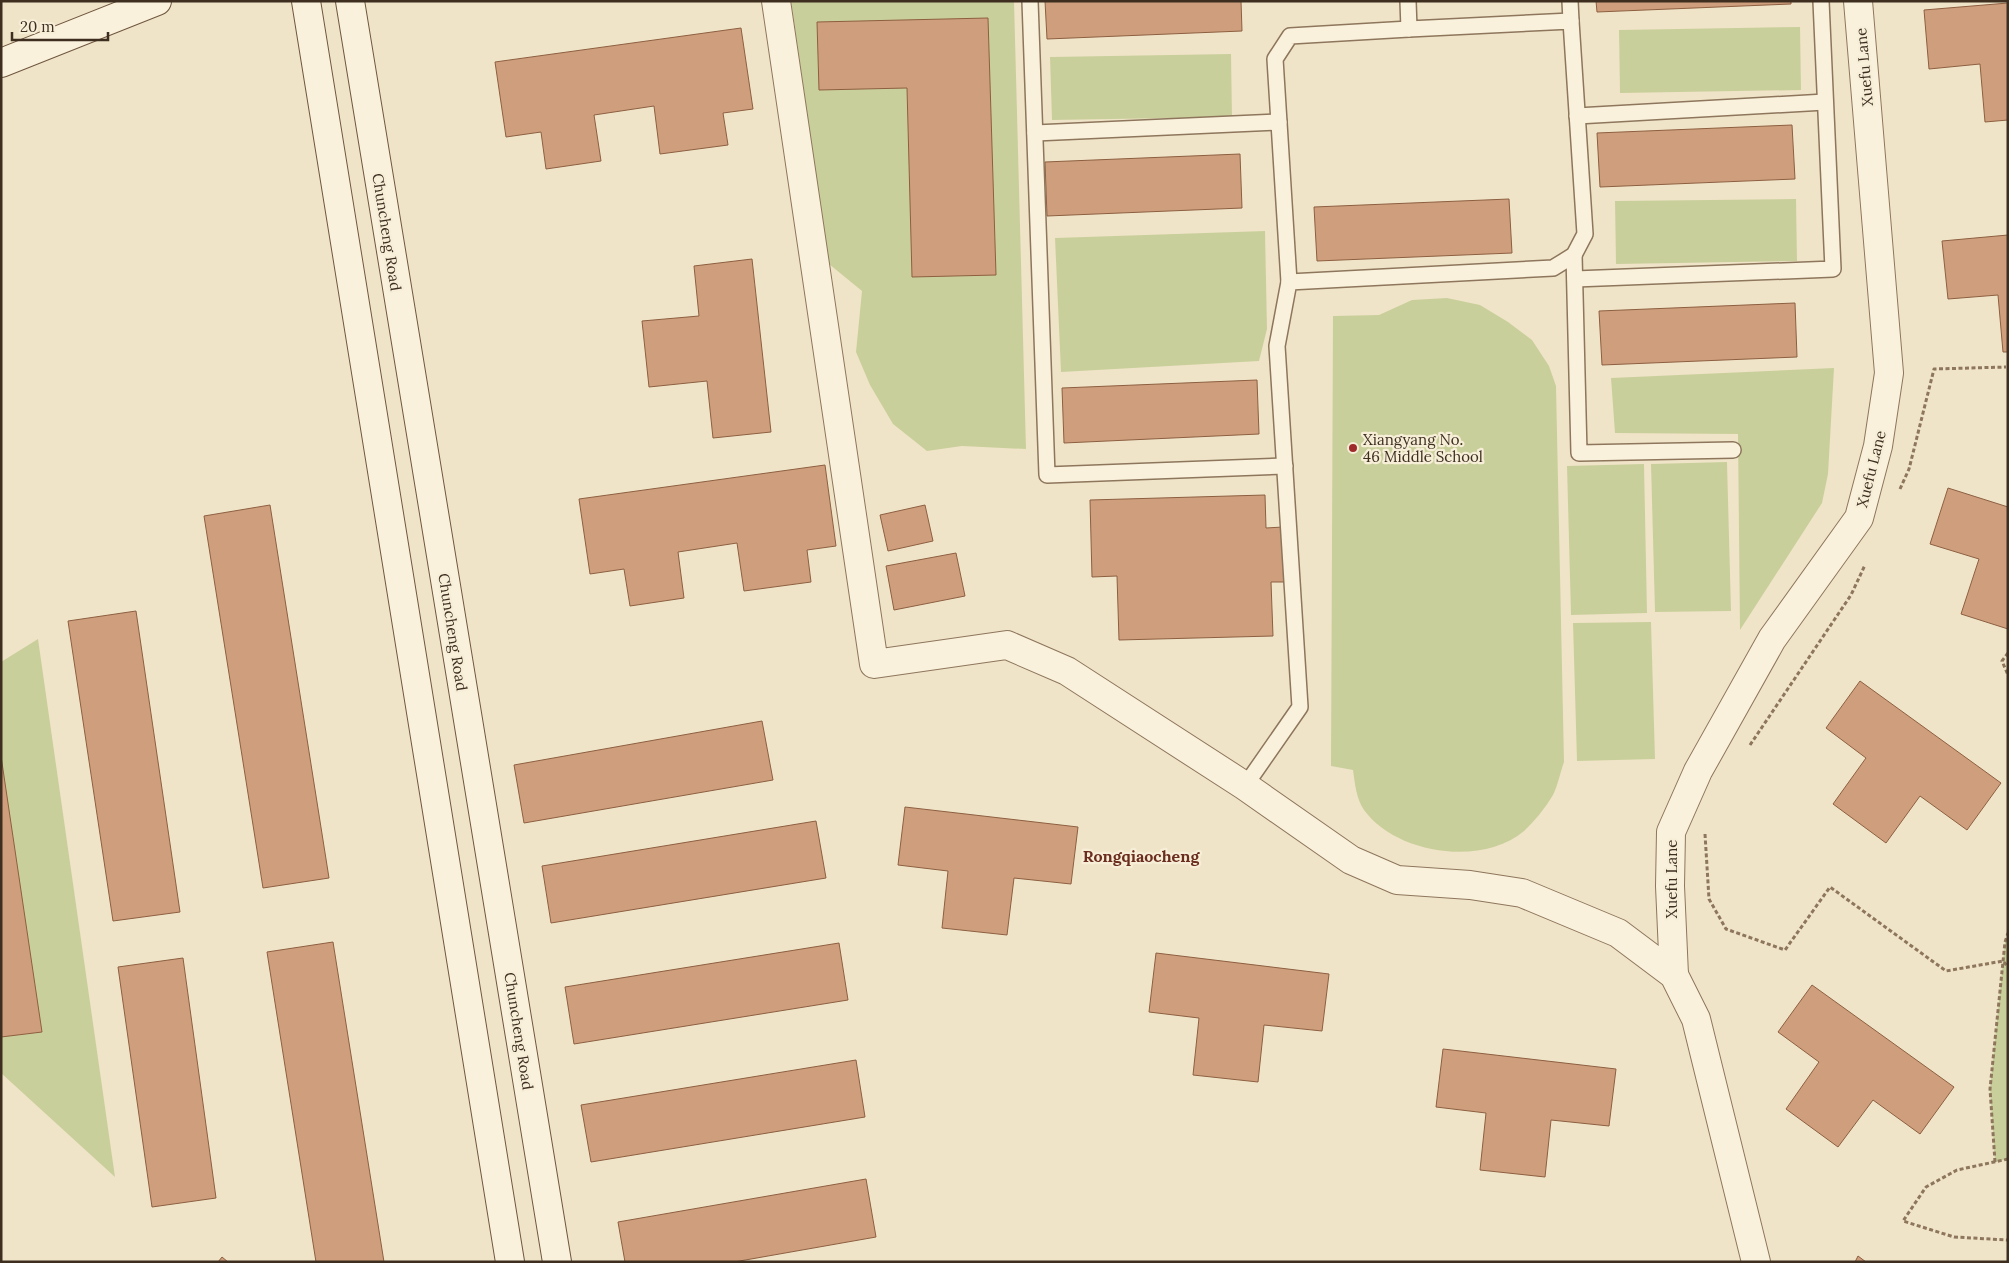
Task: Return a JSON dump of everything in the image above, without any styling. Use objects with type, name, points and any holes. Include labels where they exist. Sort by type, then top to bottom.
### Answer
[{"type":"street","points":[[1,64],[158,1]]},
{"type":"street","points":[[306,1],[510,1262]]},
{"type":"street","name":"Chuncheng Road","points":[[350,1],[557,1262]]},
{"type":"street","points":[[776,1],[874,664],[1007,645],[1067,671],[1244,786],[1351,860],[1397,880],[1470,885],[1522,893],[1618,933],[1674,975],[1696,1019],[1756,1262]]},
{"type":"street","name":"Xuefu Lane","points":[[1674,975],[1670,886],[1671,832],[1698,770],[1772,639],[1859,518],[1878,446],[1889,373],[1858,1]]},
{"type":"lane","points":[[1030,1],[1047,476],[1284,466]]},
{"type":"lane","points":[[1408,1],[1409,29]]},
{"type":"lane","points":[[1290,282],[1554,268],[1574,255],[1585,234],[1570,1]]},
{"type":"lane","points":[[1575,280],[1833,269],[1821,1]]},
{"type":"lane","points":[[1244,786],[1300,706],[1277,346],[1290,282],[1275,59],[1290,36],[1571,21]]},
{"type":"lane","points":[[1577,116],[1825,102]]},
{"type":"lane","points":[[1035,133],[1279,122]]},
{"type":"lane","points":[[1574,255],[1579,454],[1733,450]]},
{"type":"path","points":[[1897,496],[1909,469],[1934,369],[2007,368]]},
{"type":"path","points":[[1746,752],[1851,596],[1868,560]]},
{"type":"path","points":[[2008,653],[2002,661],[2008,675]]},
{"type":"path","points":[[1705,831],[1709,899],[1726,929],[1784,950],[1830,887],[1946,971],[2003,961]]},
{"type":"path","points":[[1995,1162],[1990,1089],[2003,961],[2008,933]]},
{"type":"path","points":[[2003,961],[2008,967]]},
{"type":"path","points":[[2008,1159],[1957,1170],[1926,1187],[1903,1221],[1954,1237],[2008,1240]]},
{"type":"green space","points":[[791,1],[1014,1],[1026,449],[962,446],[927,451],[893,424],[870,385],[856,352],[862,291],[829,264]]},
{"type":"green space","points":[[1800,27],[1801,90],[1620,93],[1619,30]]},
{"type":"green space","points":[[1231,54],[1232,117],[1052,120],[1050,57]]},
{"type":"green space","points":[[1796,199],[1797,261],[1616,264],[1615,201]]},
{"type":"green space","points":[[1265,231],[1267,329],[1259,361],[1061,372],[1055,238]]},
{"type":"green space","points":[[1447,298],[1480,305],[1508,322],[1532,340],[1549,366],[1556,386],[1564,762],[1553,795],[1540,814],[1524,831],[1506,842],[1486,849],[1463,852],[1440,851],[1418,845],[1397,837],[1378,825],[1361,805],[1355,786],[1353,770],[1331,766],[1333,316],[1379,315],[1412,300]]},
{"type":"green space","points":[[1834,368],[1828,474],[1822,503],[1740,630],[1738,434],[1615,433],[1611,378]]},
{"type":"green space","points":[[1727,462],[1731,611],[1655,612],[1651,464]]},
{"type":"green space","points":[[1644,464],[1647,613],[1571,615],[1567,466]]},
{"type":"green space","points":[[1651,622],[1655,759],[1577,761],[1573,623]]},
{"type":"green space","points":[[38,639],[115,1177],[1,1073],[1,662]]},
{"type":"green space","points":[[2008,933],[2008,1159],[1995,1162],[1990,1089],[2005,942]]},
{"type":"building","points":[[1045,1],[1241,1],[1242,31],[1047,39]]},
{"type":"building","points":[[1596,1],[1791,1],[1791,4],[1597,12]]},
{"type":"building","points":[[2008,3],[2008,120],[1985,122],[1980,64],[1929,69],[1924,10]]},
{"type":"building","points":[[988,18],[996,275],[912,277],[907,88],[819,90],[817,22]]},
{"type":"building","points":[[741,28],[753,109],[723,113],[728,145],[660,154],[654,106],[594,115],[601,161],[546,169],[541,132],[506,137],[495,62]]},
{"type":"building","points":[[1792,125],[1795,179],[1600,187],[1597,133]]},
{"type":"building","points":[[1240,154],[1242,208],[1047,216],[1045,162]]},
{"type":"building","points":[[1509,199],[1512,253],[1317,261],[1314,207]]},
{"type":"building","points":[[2008,235],[2008,352],[2003,352],[1998,295],[1948,299],[1942,241]]},
{"type":"building","points":[[752,259],[771,432],[713,438],[707,381],[649,387],[642,321],[699,316],[694,266]]},
{"type":"building","points":[[1795,303],[1797,357],[1602,365],[1599,311]]},
{"type":"building","points":[[1257,380],[1259,434],[1064,443],[1062,388]]},
{"type":"building","points":[[825,465],[836,546],[807,550],[811,582],[744,591],[737,543],[678,552],[684,598],[630,606],[624,569],[590,574],[579,499]]},
{"type":"building","points":[[1948,488],[2008,507],[2008,629],[1961,614],[1979,559],[1930,544]]},
{"type":"building","points":[[1265,495],[1266,528],[1283,527],[1284,582],[1271,582],[1273,636],[1119,640],[1117,576],[1092,577],[1090,500]]},
{"type":"building","points":[[270,505],[329,878],[263,888],[204,516]]},
{"type":"building","points":[[925,505],[933,541],[888,551],[880,515]]},
{"type":"building","points":[[956,553],[965,596],[894,610],[886,566]]},
{"type":"building","points":[[136,611],[180,912],[113,921],[68,621]]},
{"type":"building","points":[[1860,681],[2001,783],[1967,830],[1920,796],[1886,843],[1833,804],[1866,758],[1826,728]]},
{"type":"building","points":[[762,721],[773,780],[524,823],[514,765]]},
{"type":"building","points":[[1,756],[42,1032],[1,1037]]},
{"type":"building","points":[[905,807],[1078,827],[1071,884],[1014,878],[1007,935],[942,928],[948,871],[898,865]]},
{"type":"building","points":[[816,821],[826,878],[551,923],[542,866]]},
{"type":"building","points":[[333,942],[384,1262],[316,1262],[267,952]]},
{"type":"building","points":[[839,943],[848,1000],[574,1044],[565,987]]},
{"type":"building","points":[[1156,953],[1329,974],[1322,1031],[1264,1025],[1258,1082],[1193,1075],[1199,1018],[1149,1012]]},
{"type":"building","points":[[183,958],[216,1198],[152,1207],[118,967]]},
{"type":"building","points":[[1812,985],[1954,1087],[1920,1134],[1873,1100],[1838,1147],[1786,1109],[1819,1062],[1778,1032]]},
{"type":"building","points":[[1443,1049],[1616,1069],[1609,1126],[1551,1120],[1545,1177],[1480,1170],[1486,1113],[1436,1107]]},
{"type":"building","points":[[856,1060],[865,1117],[591,1162],[581,1105]]},
{"type":"building","points":[[866,1179],[876,1237],[734,1262],[625,1262],[618,1222]]},
{"type":"building","points":[[1858,1256],[1866,1262],[1855,1262]]},
{"type":"building","points":[[222,1257],[228,1262],[218,1262]]},
{"type":"place","name":"Xiangyang No. 46 Middle School","points":[[1353,448]]},
{"type":"district","name":"Rongqiaocheng","points":[[1141,856]]}]
